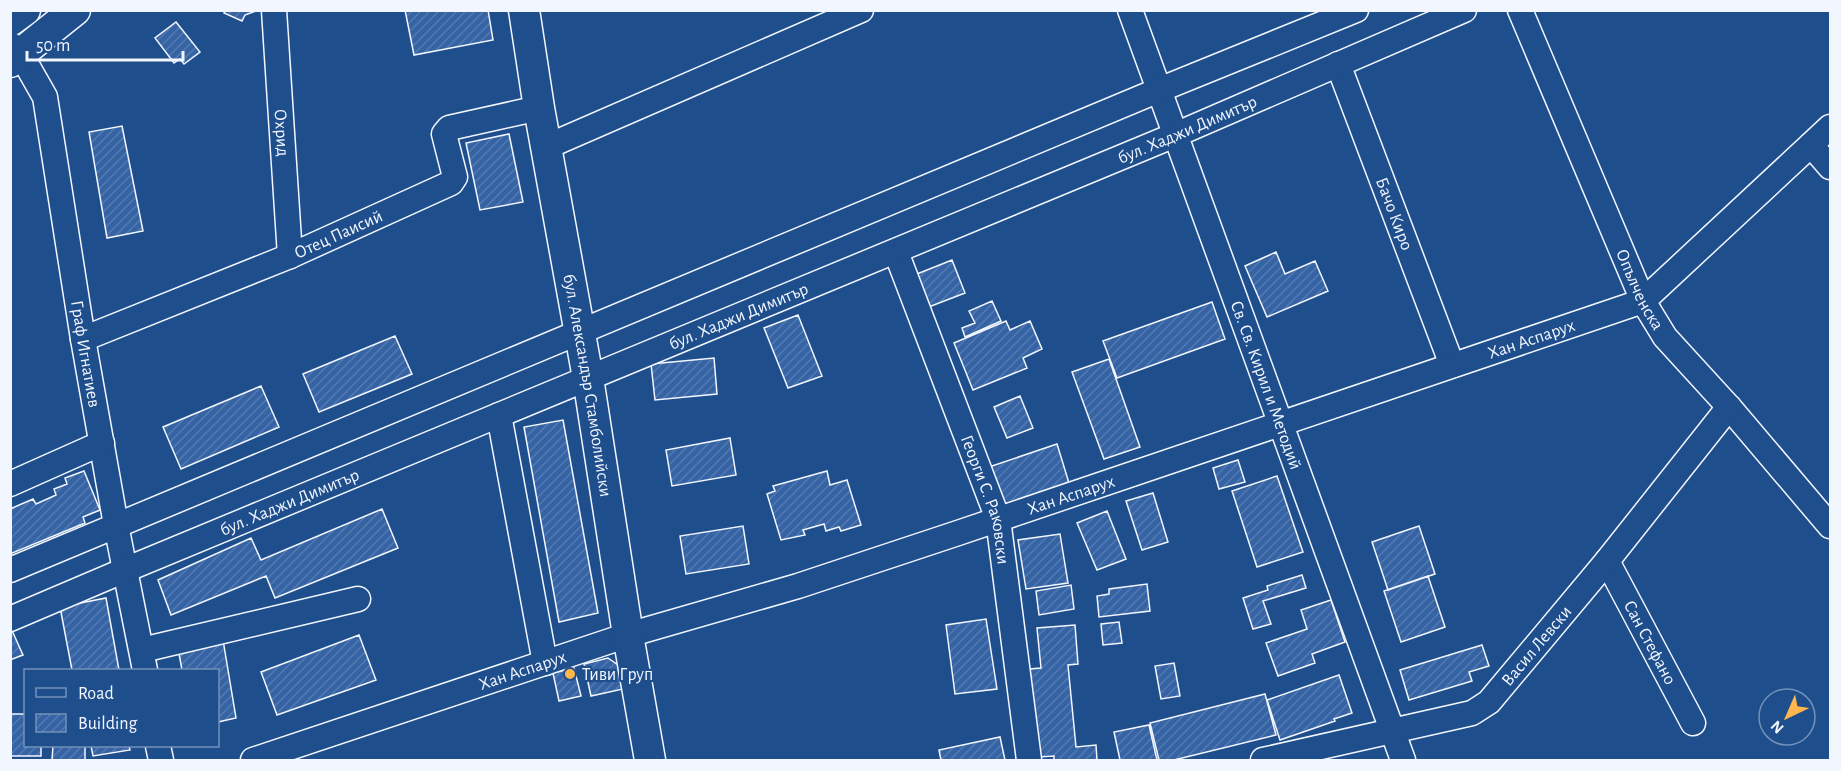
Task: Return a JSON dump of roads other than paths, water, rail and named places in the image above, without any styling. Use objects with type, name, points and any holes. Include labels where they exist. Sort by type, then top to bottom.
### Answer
[{"type":"main road","points":[[10,21],[25,10]]},
{"type":"main road","points":[[14,53],[75,10]]},
{"type":"main road","name":"бул. Александър Стамболийски","points":[[524,10],[539,108],[588,378],[650,760]]},
{"type":"street","name":"Охрид","points":[[274,10],[290,256]]},
{"type":"street","points":[[546,147],[861,10]]},
{"type":"street","name":"Св. Св. Кирил и Методий","points":[[1130,10],[1403,760]]},
{"type":"street","points":[[10,570],[579,331],[1356,10]]},
{"type":"street","name":"бул. Хаджи Димитър","points":[[10,619],[896,252],[1464,10]]},
{"type":"street","name":"Опълченска","points":[[1520,10],[1643,301],[1665,337],[1729,407],[1830,526]]},
{"type":"street","name":"Граф Игнатиев","points":[[14,53],[45,97],[83,339],[143,660]]},
{"type":"street","name":"Бачо Киро","points":[[1338,64],[1452,365]]},
{"type":"street","name":"Отец Паисий","points":[[83,339],[290,256],[454,181],[455,177],[444,134],[449,128],[539,108]]},
{"type":"street","name":"Хан Аспарух","points":[[253,760],[628,635],[798,586],[1643,301],[1830,127]]},
{"type":"street","points":[[1811,145],[1830,167]]},
{"type":"street","name":"Георги С. Раковски","points":[[896,252],[998,519],[1029,760]]},
{"type":"street","name":"Васил Левски","points":[[1263,760],[1480,710],[1607,561],[1729,407]]},
{"type":"street","points":[[499,415],[545,663]]},
{"type":"street","points":[[10,484],[102,443]]},
{"type":"street","name":"Сан Стефано","points":[[1607,561],[1693,723]]},
{"type":"street","points":[[143,660],[358,599]]},
{"type":"place","name":"Тиви Груп","points":[[570,674]]}]
